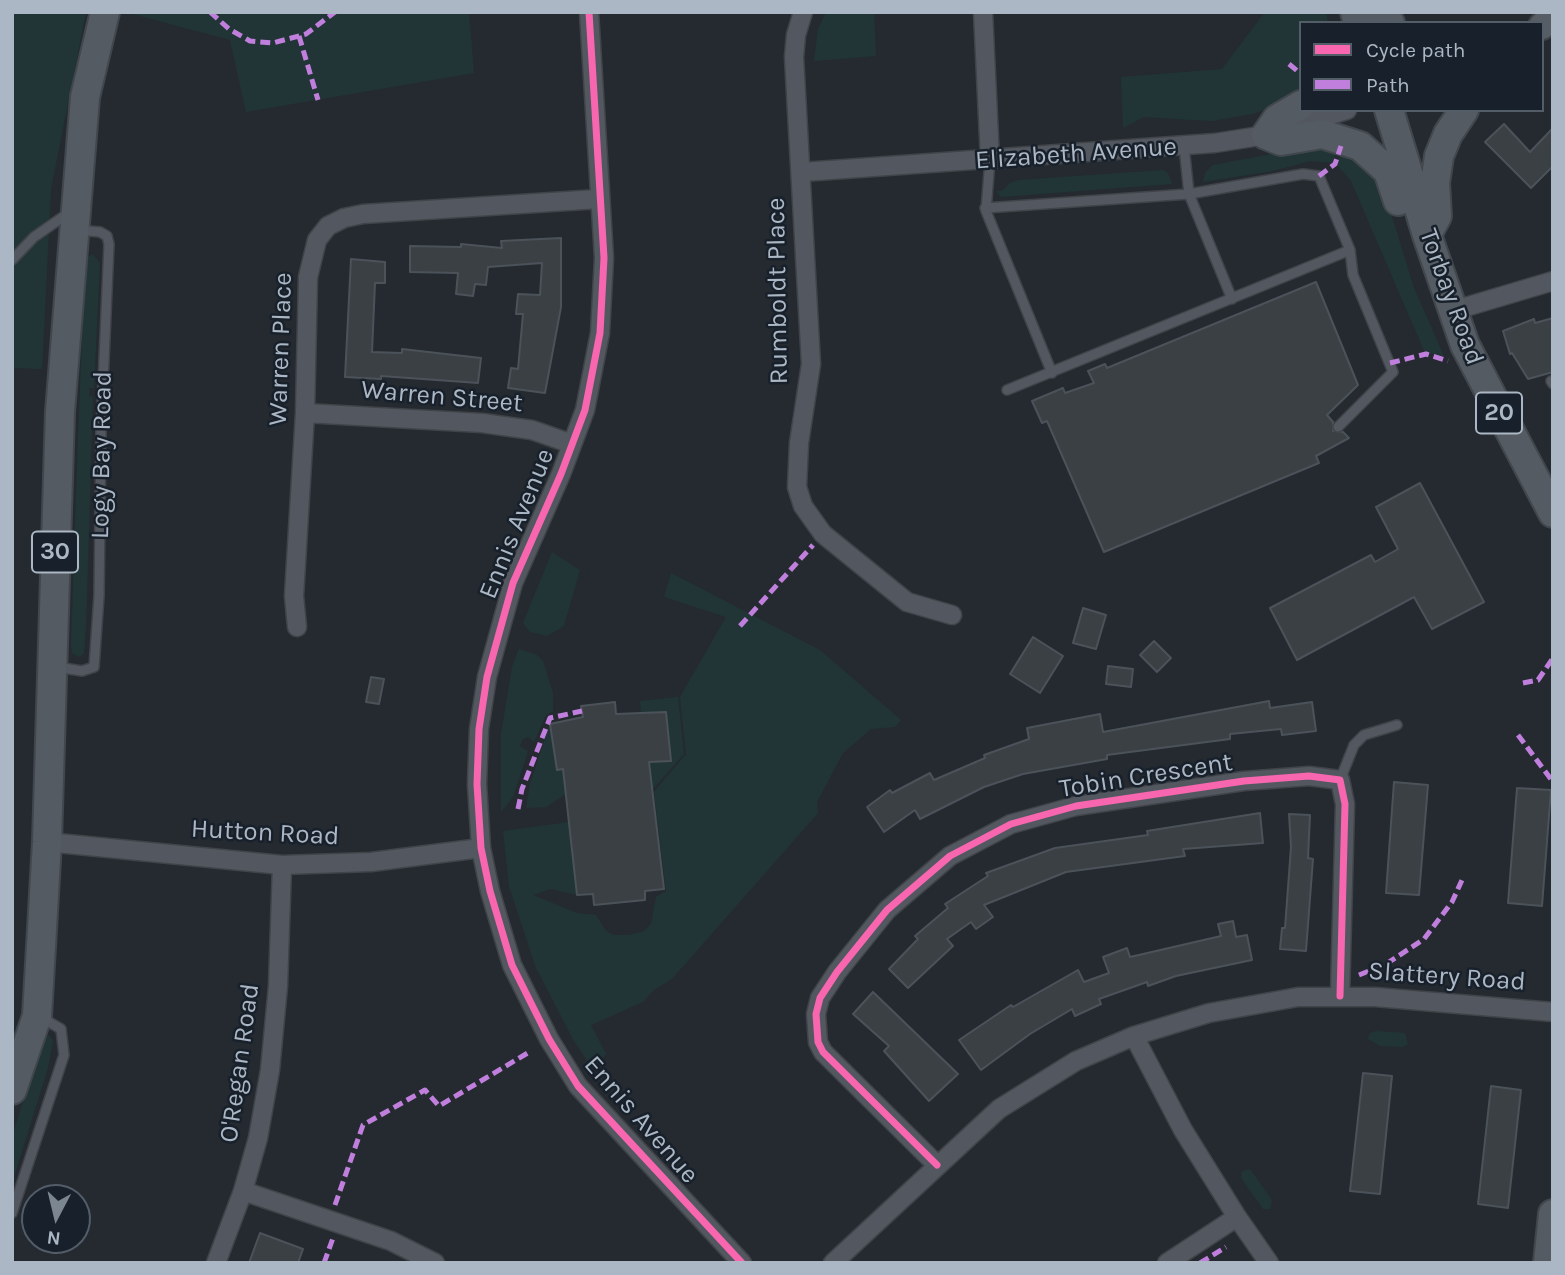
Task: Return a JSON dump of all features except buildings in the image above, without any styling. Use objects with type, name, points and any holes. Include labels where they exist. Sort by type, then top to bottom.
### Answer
[{"type":"main road","name":"Logy Bay Road","points":[[12,1090],[37,1016],[47,842],[60,412],[73,219],[86,97],[105,12]]},
{"type":"main road","points":[[1299,106],[1277,119],[1266,135],[1281,141],[1322,134],[1351,141],[1370,151],[1388,171],[1405,224],[1427,235],[1437,216],[1434,183],[1439,156],[1448,134],[1463,112]]},
{"type":"main road","name":"Torbay Road","points":[[1390,112],[1452,311],[1485,387],[1553,513]]},
{"type":"main road","points":[[1548,1263],[1553,1214]]},
{"type":"street","name":"Ennis Avenue","points":[[589,12],[604,258],[600,334],[594,373],[572,444],[513,583],[487,677],[478,756],[481,848],[490,891],[512,965],[549,1039],[578,1086],[742,1263]]},
{"type":"street","name":"Rumboldt Place","points":[[803,12],[796,35],[794,57],[811,364],[796,468],[797,487],[803,506],[824,534],[907,602],[951,615]]},
{"type":"street","points":[[983,12],[990,159]]},
{"type":"street","name":"Elizabeth Avenue","points":[[802,172],[1184,146],[1266,135],[1341,112]]},
{"type":"street","name":"Warren Place","points":[[297,627],[294,596],[306,413],[308,277],[317,240],[328,226],[344,218],[363,214],[599,199]]},
{"type":"street","points":[[1452,311],[1553,281]]},
{"type":"street","name":"Warren Street","points":[[306,413],[482,423],[532,430],[572,444]]},
{"type":"street","name":"Tobin Crescent","points":[[937,1165],[823,1052],[818,1042],[816,1014],[820,999],[850,955],[887,910],[950,856],[1011,824],[1046,813],[1076,806],[1244,781],[1309,776],[1339,780]]},
{"type":"street","points":[[1339,780],[1345,804],[1340,996]]},
{"type":"street","name":"Hutton Road","points":[[47,842],[282,865],[371,862],[481,848]]},
{"type":"street","name":"O'Regan Road","points":[[216,1263],[243,1191],[258,1138],[270,1070],[278,986],[282,865]]},
{"type":"street","name":"Slattery Road","points":[[833,1263],[999,1109],[1076,1061],[1134,1036],[1209,1013],[1260,1002],[1340,996],[1553,1012]]},
{"type":"street","points":[[1134,1036],[1183,1130],[1269,1263]]},
{"type":"street","points":[[243,1191],[391,1241],[435,1263]]},
{"type":"street","points":[[1167,1263],[1237,1217]]},
{"type":"lane","points":[[1184,146],[1189,194],[1232,299]]},
{"type":"lane","points":[[990,159],[985,208],[1052,373]]},
{"type":"lane","points":[[985,208],[1189,194],[1312,174],[1323,182],[1350,250],[1353,275],[1393,372],[1338,427]]},
{"type":"lane","points":[[12,260],[34,237],[73,219]]},
{"type":"lane","name":"Logy Bay Road","points":[[52,666],[82,671],[94,667],[99,596],[101,430],[110,244],[107,236],[73,219]]},
{"type":"lane","points":[[1007,390],[1350,250]]},
{"type":"lane","points":[[1339,780],[1354,745],[1364,735],[1397,725]]},
{"type":"lane","points":[[12,1213],[64,1055],[61,1029],[37,1016]]},
{"type":"green space","points":[[12,12],[86,12],[51,189],[42,369],[12,368]]},
{"type":"green space","points":[[469,12],[474,73],[246,112],[230,40],[129,13]]},
{"type":"green space","points":[[826,12],[874,12],[876,56],[814,61],[818,29]]},
{"type":"green space","points":[[1265,12],[1326,12],[1328,21],[1299,21],[1299,92],[1288,102],[1252,114],[1212,121],[1144,117],[1123,128],[1121,77],[1222,69]]},
{"type":"green space","points":[[1304,148],[1338,148],[1332,163],[1310,161],[1273,171],[1203,182],[1205,173],[1213,165]]},
{"type":"green space","points":[[1342,150],[1374,173],[1390,210],[1414,288],[1444,356],[1425,353],[1351,181],[1337,165]]},
{"type":"green space","points":[[1163,170],[1168,173],[1172,184],[1001,197],[996,191],[1002,191],[1010,183],[1019,180]]},
{"type":"green space","points":[[93,254],[100,263],[94,388],[89,388],[89,396],[93,397],[86,625],[84,654],[79,657],[72,653],[71,646],[78,437],[84,291],[88,257]]},
{"type":"green space","points":[[552,552],[580,570],[564,626],[547,636],[530,632],[523,623]]},
{"type":"green space","points":[[671,573],[820,650],[901,720],[895,727],[871,729],[843,753],[817,802],[818,813],[672,979],[654,990],[643,1002],[591,1025],[606,1054],[593,1069],[574,1041],[536,968],[509,886],[503,831],[569,822],[577,895],[550,889],[533,895],[577,913],[596,915],[606,931],[613,935],[644,931],[651,924],[656,897],[666,891],[654,792],[686,754],[680,697],[726,617],[664,597]]},
{"type":"green space","points":[[519,649],[537,655],[543,661],[553,693],[553,711],[546,715],[534,742],[528,737],[523,739],[520,746],[528,751],[513,797],[501,812],[501,734],[512,667]]},
{"type":"green space","points":[[678,697],[684,754],[652,790],[649,762],[671,761],[666,712],[641,713],[640,701]]},
{"type":"green space","points":[[550,724],[557,770],[563,769],[566,794],[546,807],[526,808],[530,784]]},
{"type":"green space","points":[[1370,1033],[1405,1033],[1408,1044],[1402,1047],[1380,1046],[1368,1039]]},
{"type":"green space","points":[[49,1035],[53,1041],[48,1068],[12,1183],[12,1137],[43,1036]]},
{"type":"green space","points":[[1250,1169],[1272,1200],[1270,1209],[1263,1209],[1241,1178],[1242,1171]]},
{"type":"marked path","points":[[210,12],[229,29],[250,41],[273,43],[306,34],[335,12]]},
{"type":"marked path","points":[[299,36],[318,100]]},
{"type":"marked path","points":[[1289,64],[1299,72]]},
{"type":"marked path","points":[[1319,176],[1335,164],[1341,146]]},
{"type":"marked path","points":[[1390,363],[1426,354],[1448,361]]},
{"type":"marked path","points":[[740,626],[813,545]]},
{"type":"marked path","points":[[1523,683],[1538,680],[1553,658]]},
{"type":"marked path","points":[[518,809],[522,789],[550,718],[582,711]]},
{"type":"marked path","points":[[1518,735],[1553,782]]},
{"type":"marked path","points":[[1359,975],[1386,964],[1424,939],[1452,902],[1462,880]]},
{"type":"marked path","points":[[335,1205],[363,1125],[425,1090],[439,1106],[531,1051]]},
{"type":"marked path","points":[[324,1263],[333,1238]]},
{"type":"marked path","points":[[1200,1263],[1226,1247]]},
{"type":"cycle path","points":[[589,12],[604,258],[600,333],[585,410],[561,474],[513,583],[487,677],[479,729],[477,784],[481,848],[490,891],[512,965],[549,1039],[578,1086],[742,1263]]},
{"type":"cycle path","points":[[937,1165],[823,1052],[818,1042],[816,1014],[820,998],[837,972],[887,910],[950,856],[1011,824],[1076,806],[1244,781],[1309,776],[1340,780],[1345,804],[1340,996]]}]
